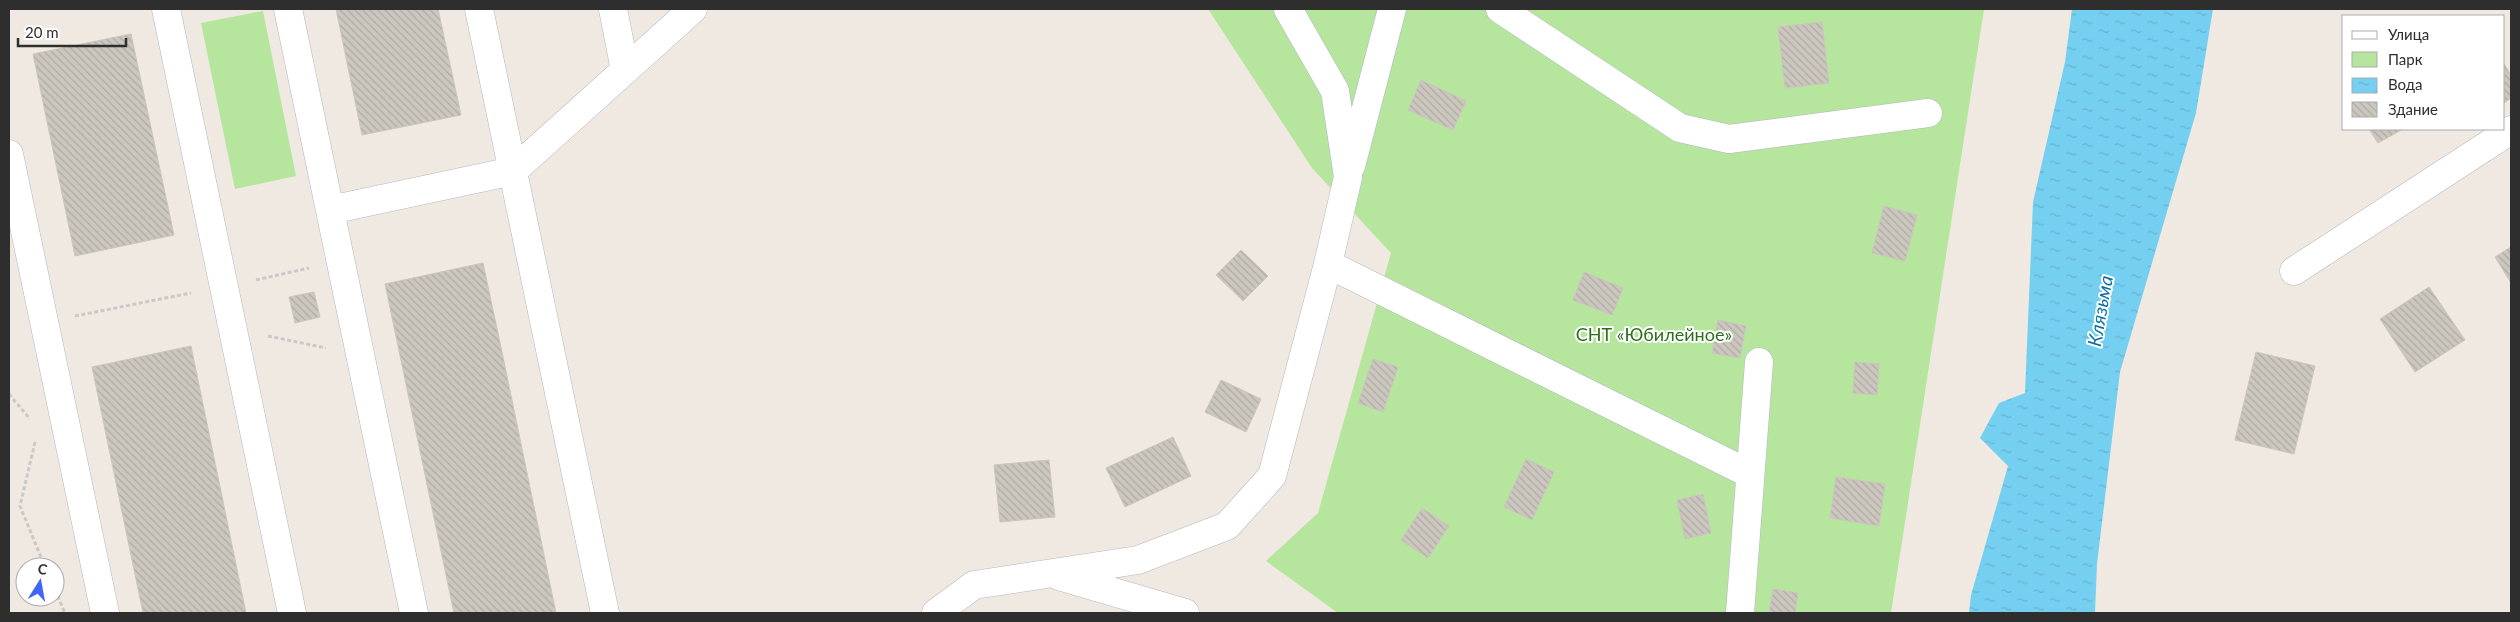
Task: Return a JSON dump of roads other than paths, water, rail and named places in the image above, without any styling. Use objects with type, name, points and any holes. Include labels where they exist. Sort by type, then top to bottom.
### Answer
[{"type":"street","points":[[166,9],[292,613]]},
{"type":"street","points":[[288,9],[414,613]]},
{"type":"street","points":[[479,9],[605,613]]},
{"type":"street","points":[[612,9],[625,70]]},
{"type":"street","points":[[330,210],[513,171],[693,9]]},
{"type":"street","points":[[1288,9],[1335,91],[1348,177]]},
{"type":"street","points":[[936,613],[974,585],[1138,560],[1227,526],[1272,476],[1392,9]]},
{"type":"street","points":[[1500,9],[1680,128],[1729,138],[1928,113]]},
{"type":"street","points":[[2294,271],[2511,130]]},
{"type":"street","points":[[9,154],[105,613]]},
{"type":"street","points":[[1328,264],[1750,474]]},
{"type":"street","points":[[1740,613],[1758,362]]},
{"type":"street","points":[[1053,574],[1185,613]]},
{"type":"water","name":"Клязьма","points":[[2072,9],[2213,9],[2196,113],[2120,372],[2097,564],[2095,613],[1969,613],[1971,595],[2008,466],[1980,438],[1999,403],[2025,393],[2033,202],[2065,62]]},
{"type":"park label","name":"СНТ «Юбилейное»","points":[[1654,335]]}]
